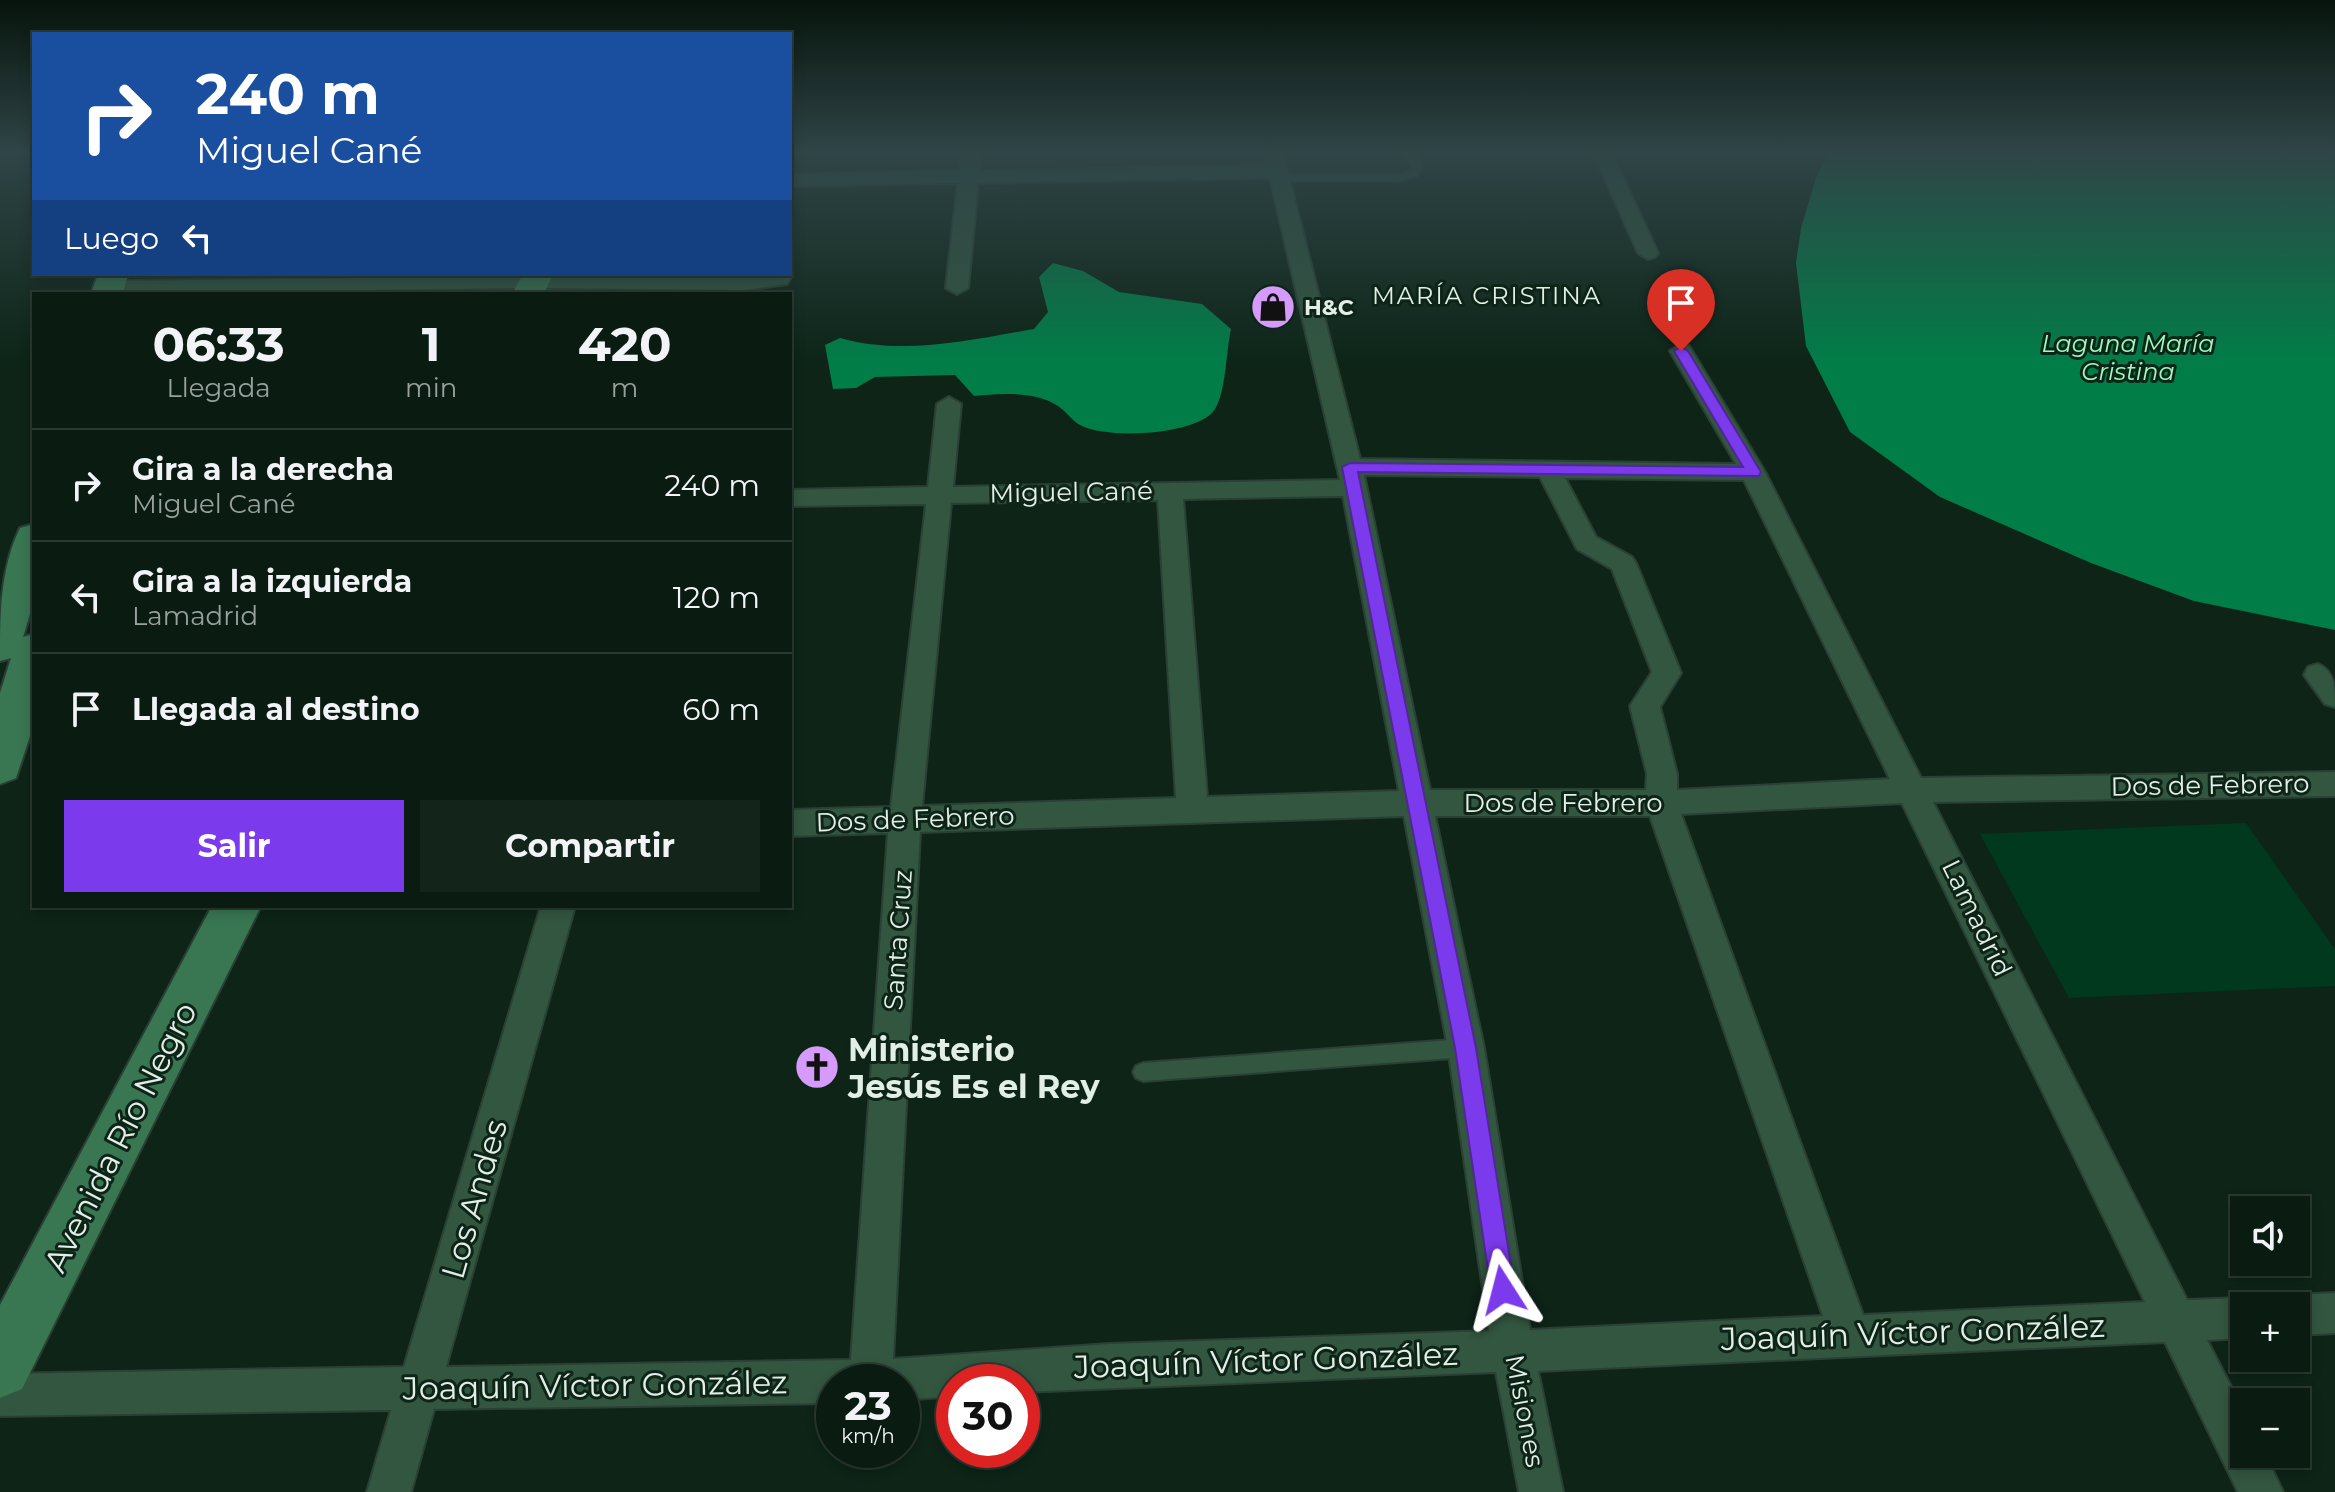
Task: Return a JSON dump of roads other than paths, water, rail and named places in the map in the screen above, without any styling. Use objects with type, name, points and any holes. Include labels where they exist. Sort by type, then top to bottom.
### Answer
[{"type":"street","points":[[957,288],[964,224]]},
{"type":"street","name":"Misiones","points":[[1290,224],[1351,478],[1466,1048],[1513,1351],[1541,1492]]},
{"type":"street","points":[[1635,224],[1648,253]]},
{"type":"street","points":[[124,285],[534,283],[744,289],[779,279]]},
{"type":"street","name":"Lamadrid","points":[[1681,351],[1753,472],[2261,1492]]},
{"type":"street","name":"Santa Cruz","points":[[872,1364],[905,819],[949,404]]},
{"type":"street","points":[[1549,471],[1586,543],[1623,563],[1667,673],[1645,706],[1662,774],[1661,803],[1849,1333]]},
{"type":"street","name":"Miguel Cané","points":[[792,498],[1170,491],[1351,478],[1549,471],[1753,472]]},
{"type":"street","points":[[1170,491],[1192,811]]},
{"type":"street","points":[[0,646],[32,543]]},
{"type":"street","points":[[0,766],[32,655]]},
{"type":"street","name":"Dos de Febrero","points":[[792,823],[1416,803],[1661,803],[1913,790],[2335,784]]},
{"type":"street","name":"Avenida Río Negro","points":[[0,1367],[236,908]]},
{"type":"street","name":"Los Andes","points":[[389,1492],[557,908]]},
{"type":"street","points":[[2310,1314],[2335,1313]]},
{"type":"street","name":"Joaquín Víctor González","points":[[920,1378],[1109,1365],[1513,1351],[1849,1333],[2230,1319]]},
{"type":"street","name":"Joaquín Víctor González","points":[[0,1395],[816,1382]]},
{"type":"lane","points":[[1143,1072],[1466,1048]]},
{"type":"water","name":"Laguna María Cristina","points":[[1802,224],[2335,224],[2335,630],[2194,601],[2091,563],[1940,497],[1850,432],[1806,346],[1796,263]]},
{"type":"water","points":[[1053,263],[1083,271],[1119,292],[1202,304],[1231,329],[1223,386],[1212,413],[1186,426],[1168,430],[1111,433],[1082,426],[1058,406],[1028,395],[974,396],[955,375],[875,377],[856,388],[833,389],[825,345],[840,338],[888,346],[912,346],[1034,329],[1048,312],[1039,277]]},
{"type":"place","name":"H&C","points":[[1273,307]]},
{"type":"place","name":"Ministerio Jesús Es el Rey","points":[[817,1067]]},
{"type":"district","name":"MARÍA CRISTINA","points":[[1487,295]]}]
